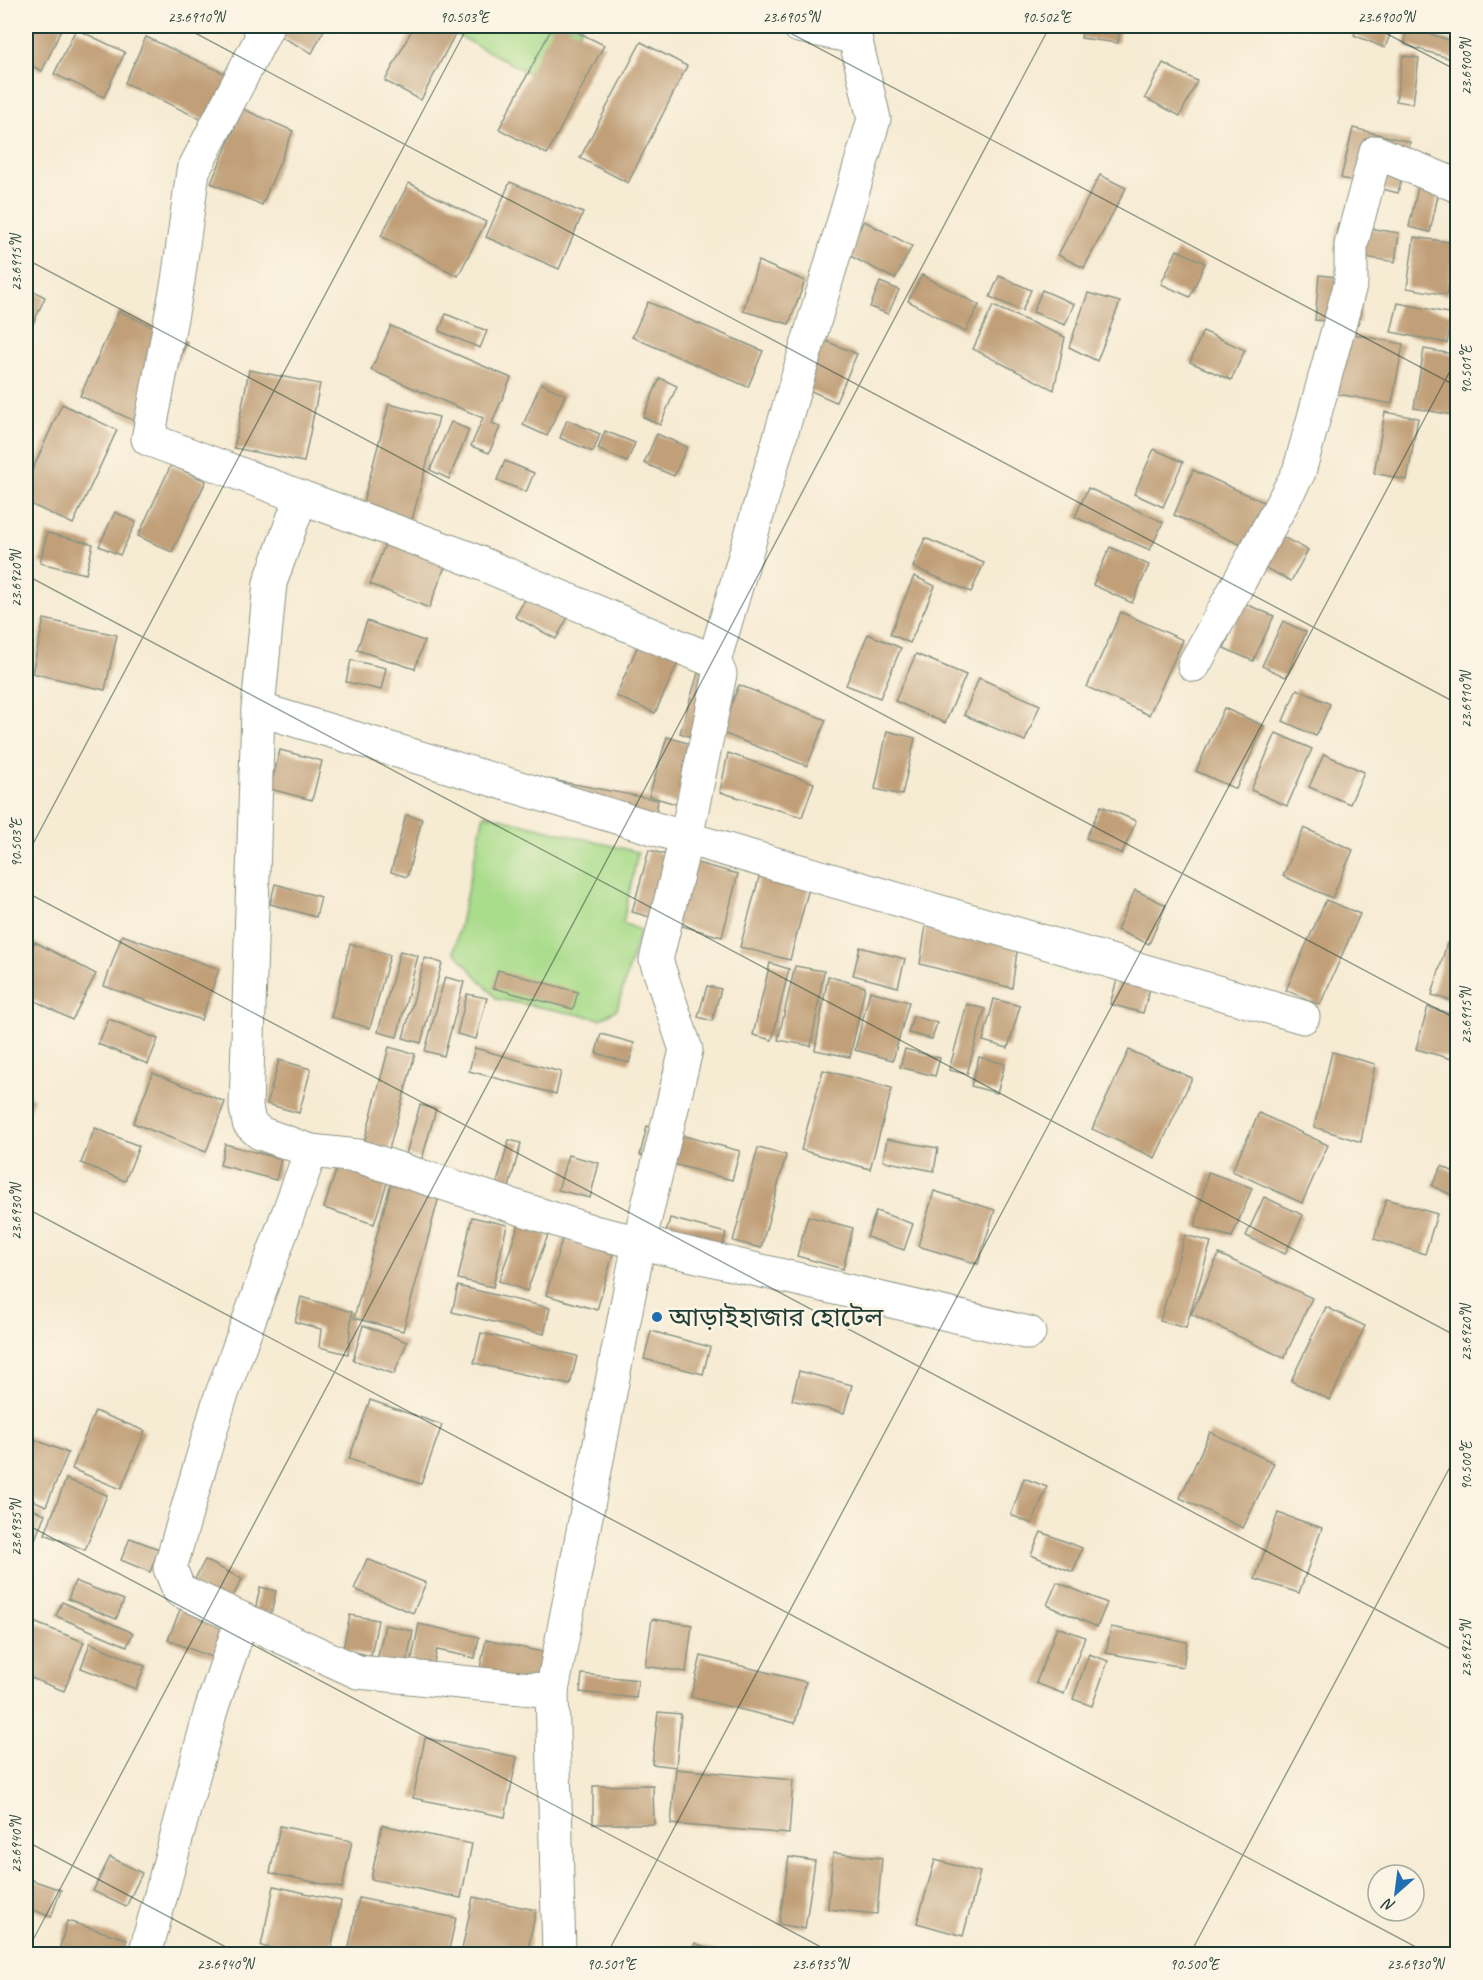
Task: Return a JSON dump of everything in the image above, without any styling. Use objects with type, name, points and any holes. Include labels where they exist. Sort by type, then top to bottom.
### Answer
[{"type":"street","points":[[259,26],[266,29],[193,171],[178,281],[148,439],[463,556],[714,661]]},
{"type":"street","points":[[559,1954],[552,1691],[639,1243],[686,1050],[656,960],[686,838],[720,674],[714,661],[874,119],[855,37],[799,26]]},
{"type":"street","points":[[1194,665],[1299,472],[1351,282],[1352,245],[1376,152],[1458,186]]},
{"type":"street","points":[[301,497],[270,583],[258,709],[246,1107],[249,1123],[260,1133],[311,1151],[358,1156],[594,1232],[1029,1333]]},
{"type":"street","points":[[258,709],[686,838],[1303,1017]]},
{"type":"street","points":[[311,1151],[219,1402],[170,1568],[179,1590],[358,1672],[552,1691]]},
{"type":"street","points":[[145,1954],[211,1710],[242,1619]]},
{"type":"green space","points":[[440,26],[582,26],[551,85]]},
{"type":"green space","points":[[484,814],[638,852],[623,923],[640,930],[617,1009],[601,1019],[497,999],[454,951]]},
{"type":"building","points":[[26,26],[63,26],[42,71],[26,63]]},
{"type":"building","points":[[268,26],[326,26],[312,53],[266,29]]},
{"type":"building","points":[[414,26],[459,26],[421,100],[385,81]]},
{"type":"building","points":[[553,26],[565,26],[604,45],[547,154],[499,129]]},
{"type":"building","points":[[1083,26],[1120,26],[1118,43],[1081,38]]},
{"type":"building","points":[[1358,26],[1393,26],[1385,48],[1354,35]]},
{"type":"building","points":[[1406,26],[1458,43],[1458,61],[1405,45]]},
{"type":"building","points":[[1437,26],[1458,26],[1458,34]]},
{"type":"building","points":[[76,29],[125,52],[104,97],[54,74]]},
{"type":"building","points":[[146,37],[233,77],[211,124],[125,83]]},
{"type":"building","points":[[641,42],[687,66],[628,183],[580,158]]},
{"type":"building","points":[[1403,56],[1419,58],[1413,104],[1396,101]]},
{"type":"building","points":[[1163,63],[1197,81],[1180,116],[1145,98]]},
{"type":"building","points":[[243,109],[293,131],[262,205],[211,183]]},
{"type":"building","points":[[1353,128],[1410,142],[1398,193],[1341,178]]},
{"type":"building","points":[[1100,175],[1126,188],[1084,268],[1058,255]]},
{"type":"building","points":[[510,182],[583,213],[559,269],[486,237]]},
{"type":"building","points":[[409,183],[486,222],[458,276],[381,236]]},
{"type":"building","points":[[1418,187],[1439,191],[1430,232],[1409,227]]},
{"type":"building","points":[[864,221],[912,246],[895,279],[846,254]]},
{"type":"building","points":[[1338,223],[1399,233],[1395,262],[1334,252]]},
{"type":"building","points":[[1414,237],[1455,243],[1447,295],[1407,288]]},
{"type":"building","points":[[1177,250],[1205,263],[1190,297],[1161,284]]},
{"type":"building","points":[[758,261],[805,281],[789,324],[743,311]]},
{"type":"building","points":[[922,275],[979,305],[965,332],[908,301]]},
{"type":"building","points":[[1319,275],[1364,280],[1359,324],[1315,320]]},
{"type":"building","points":[[999,276],[1031,290],[1022,311],[990,297]]},
{"type":"building","points":[[880,282],[899,290],[888,314],[870,307]]},
{"type":"building","points":[[26,287],[45,297],[26,340]]},
{"type":"building","points":[[1042,290],[1074,304],[1065,325],[1033,312]]},
{"type":"building","points":[[1088,293],[1120,302],[1097,361],[1069,347]]},
{"type":"building","points":[[648,302],[763,351],[748,387],[632,337]]},
{"type":"building","points":[[1398,303],[1453,314],[1447,343],[1391,332]]},
{"type":"building","points":[[993,306],[1065,337],[1054,390],[973,349]]},
{"type":"building","points":[[119,311],[187,342],[148,427],[80,396]]},
{"type":"building","points":[[446,314],[487,331],[480,348],[439,331]]},
{"type":"building","points":[[391,326],[511,378],[492,423],[500,427],[489,453],[471,446],[483,418],[371,370]]},
{"type":"building","points":[[802,331],[857,354],[836,402],[782,378]]},
{"type":"building","points":[[1203,331],[1245,350],[1231,380],[1190,362]]},
{"type":"building","points":[[1344,332],[1403,344],[1392,404],[1332,393]]},
{"type":"building","points":[[1424,349],[1458,355],[1458,416],[1414,408]]},
{"type":"building","points":[[249,370],[320,384],[304,462],[234,448]]},
{"type":"building","points":[[660,378],[677,386],[660,425],[643,417]]},
{"type":"building","points":[[541,383],[565,395],[547,436],[523,425]]},
{"type":"building","points":[[62,404],[117,430],[73,524],[26,502],[26,484]]},
{"type":"building","points":[[389,404],[439,417],[409,531],[359,518]]},
{"type":"building","points":[[1385,412],[1418,418],[1407,480],[1374,473]]},
{"type":"building","points":[[567,420],[600,434],[593,452],[560,438]]},
{"type":"building","points":[[451,422],[469,430],[449,479],[430,470]]},
{"type":"building","points":[[605,431],[635,443],[627,462],[598,449]]},
{"type":"building","points":[[657,434],[687,447],[674,476],[644,463]]},
{"type":"building","points":[[1154,449],[1183,462],[1163,507],[1134,494]]},
{"type":"building","points":[[505,461],[534,473],[526,492],[497,480]]},
{"type":"building","points":[[171,465],[206,481],[172,552],[138,536]]},
{"type":"building","points":[[1193,470],[1268,504],[1248,548],[1174,515]]},
{"type":"building","points":[[1088,488],[1163,522],[1150,550],[1075,517]]},
{"type":"building","points":[[115,512],[136,522],[120,555],[99,546]]},
{"type":"building","points":[[1271,531],[1308,550],[1291,581],[1254,562]]},
{"type":"building","points":[[47,533],[93,544],[86,574],[40,563]]},
{"type":"building","points":[[388,536],[448,559],[429,608],[370,584]]},
{"type":"building","points":[[925,538],[984,563],[971,592],[913,567]]},
{"type":"building","points":[[1110,547],[1149,565],[1132,603],[1093,585]]},
{"type":"building","points":[[539,575],[579,597],[556,639],[515,617]]},
{"type":"building","points":[[914,576],[935,586],[910,643],[890,634]]},
{"type":"building","points":[[1243,603],[1274,616],[1253,661],[1224,648]]},
{"type":"building","points":[[1121,612],[1183,640],[1149,715],[1087,687]]},
{"type":"building","points":[[44,619],[117,635],[105,690],[32,673]]},
{"type":"building","points":[[367,621],[424,641],[415,669],[357,650]]},
{"type":"building","points":[[1283,621],[1306,632],[1286,677],[1262,666]]},
{"type":"building","points":[[868,634],[901,648],[880,698],[846,685]]},
{"type":"building","points":[[642,636],[682,654],[655,713],[616,696]]},
{"type":"building","points":[[916,654],[966,675],[945,723],[895,701]]},
{"type":"building","points":[[351,660],[386,668],[381,690],[346,682]]},
{"type":"building","points":[[701,663],[724,672],[703,741],[680,733]]},
{"type":"building","points":[[979,678],[1040,705],[1025,741],[964,715]]},
{"type":"building","points":[[739,685],[826,720],[807,766],[720,732]]},
{"type":"building","points":[[1297,689],[1330,704],[1316,736],[1283,721]]},
{"type":"building","points":[[1224,708],[1264,726],[1236,789],[1196,771]]},
{"type":"building","points":[[887,731],[915,738],[902,795],[875,789]]},
{"type":"building","points":[[1276,733],[1312,749],[1287,806],[1251,790]]},
{"type":"building","points":[[667,737],[694,745],[676,804],[649,796]]},
{"type":"building","points":[[280,750],[322,761],[312,800],[270,789]]},
{"type":"building","points":[[728,753],[814,783],[802,817],[720,792]]},
{"type":"building","points":[[1324,754],[1364,772],[1350,804],[1309,787]]},
{"type":"building","points":[[473,765],[658,800],[655,819]]},
{"type":"building","points":[[1101,806],[1136,821],[1122,854],[1086,838]]},
{"type":"building","points":[[406,815],[422,819],[407,877],[391,872]]},
{"type":"building","points":[[1304,828],[1353,850],[1332,898],[1283,876]]},
{"type":"building","points":[[649,850],[738,874],[722,937],[632,912]]},
{"type":"building","points":[[760,874],[809,888],[790,960],[740,947]]},
{"type":"building","points":[[275,884],[321,897],[316,917],[270,904]]},
{"type":"building","points":[[1135,890],[1166,905],[1149,944],[1117,930]]},
{"type":"building","points":[[1326,900],[1360,914],[1320,1005],[1286,990]]},
{"type":"building","points":[[927,918],[1018,944],[1012,988],[920,964]]},
{"type":"building","points":[[122,935],[219,969],[201,1020],[104,986]]},
{"type":"building","points":[[35,942],[96,974],[72,1020],[26,996],[26,959]]},
{"type":"building","points":[[1447,943],[1458,946],[1458,1003],[1432,995]]},
{"type":"building","points":[[350,944],[390,955],[370,1028],[331,1017]]},
{"type":"building","points":[[860,947],[905,959],[898,987],[853,975]]},
{"type":"building","points":[[400,951],[418,956],[397,1037],[378,1032]]},
{"type":"building","points":[[425,958],[442,963],[421,1043],[403,1038]]},
{"type":"building","points":[[770,963],[789,969],[772,1040],[753,1035]]},
{"type":"building","points":[[795,966],[824,971],[811,1046],[778,1040]]},
{"type":"building","points":[[498,970],[578,992],[573,1009],[493,988]]},
{"type":"building","points":[[828,976],[865,987],[850,1057],[815,1050]]},
{"type":"building","points":[[445,977],[464,982],[444,1056],[425,1051]]},
{"type":"building","points":[[1118,977],[1151,985],[1143,1013],[1110,1004]]},
{"type":"building","points":[[707,986],[721,989],[712,1021],[698,1017]]},
{"type":"building","points":[[870,991],[909,1002],[893,1060],[855,1050]]},
{"type":"building","points":[[467,994],[487,998],[476,1039],[457,1034]]},
{"type":"building","points":[[994,999],[1020,1006],[1008,1048],[983,1041]]},
{"type":"building","points":[[967,1004],[985,1009],[967,1074],[949,1070]]},
{"type":"building","points":[[1428,1007],[1458,1016],[1458,1042],[1452,1059],[1416,1049]]},
{"type":"building","points":[[913,1016],[937,1023],[932,1039],[908,1033]]},
{"type":"building","points":[[109,1019],[158,1039],[148,1064],[98,1044]]},
{"type":"building","points":[[601,1034],[634,1043],[629,1063],[596,1053]]},
{"type":"building","points":[[389,1047],[415,1054],[388,1153],[363,1146]]},
{"type":"building","points":[[475,1048],[561,1072],[556,1094],[469,1071]]},
{"type":"building","points":[[905,1049],[940,1058],[935,1076],[900,1067]]},
{"type":"building","points":[[1129,1050],[1192,1078],[1155,1158],[1092,1129]]},
{"type":"building","points":[[1332,1052],[1375,1064],[1361,1142],[1314,1127]]},
{"type":"building","points":[[979,1057],[1005,1064],[997,1093],[971,1086]]},
{"type":"building","points":[[279,1060],[311,1069],[299,1113],[267,1104]]},
{"type":"building","points":[[823,1070],[892,1088],[870,1169],[801,1150]]},
{"type":"building","points":[[153,1073],[225,1102],[206,1152],[133,1123]]},
{"type":"building","points":[[26,1095],[34,1098],[26,1117]]},
{"type":"building","points":[[420,1105],[436,1109],[422,1159],[406,1154]]},
{"type":"building","points":[[1259,1113],[1328,1145],[1302,1203],[1232,1171]]},
{"type":"building","points":[[647,1126],[740,1151],[732,1180],[640,1155]]},
{"type":"building","points":[[95,1128],[139,1146],[125,1181],[81,1163]]},
{"type":"building","points":[[887,1139],[938,1148],[934,1171],[883,1161]]},
{"type":"building","points":[[509,1140],[521,1143],[508,1191],[496,1187]]},
{"type":"building","points":[[225,1144],[281,1159],[276,1180],[220,1165]]},
{"type":"building","points":[[758,1148],[786,1155],[761,1248],[733,1241]]},
{"type":"building","points":[[568,1155],[599,1163],[590,1198],[558,1190]]},
{"type":"building","points":[[1442,1166],[1458,1174],[1458,1198],[1432,1186]]},
{"type":"building","points":[[337,1167],[387,1183],[374,1224],[324,1208]]},
{"type":"building","points":[[1208,1172],[1252,1188],[1232,1237],[1195,1227]]},
{"type":"building","points":[[393,1176],[441,1189],[403,1331],[354,1318]]},
{"type":"building","points":[[934,1191],[995,1210],[978,1264],[918,1246]]},
{"type":"building","points":[[1264,1197],[1303,1215],[1285,1254],[1246,1236]]},
{"type":"building","points":[[1386,1199],[1437,1214],[1425,1254],[1374,1239]]},
{"type":"building","points":[[876,1211],[913,1224],[904,1250],[867,1237]]},
{"type":"building","points":[[808,1216],[853,1228],[843,1269],[797,1256]]},
{"type":"building","points":[[472,1217],[507,1225],[493,1287],[458,1279]]},
{"type":"building","points":[[670,1218],[726,1233],[720,1255],[664,1240]]},
{"type":"building","points":[[519,1224],[548,1235],[527,1291],[499,1281]]},
{"type":"building","points":[[1185,1235],[1211,1242],[1186,1328],[1160,1321]]},
{"type":"building","points":[[562,1239],[613,1254],[597,1310],[546,1295]]},
{"type":"building","points":[[1219,1254],[1312,1298],[1284,1358],[1191,1314]]},
{"type":"building","points":[[458,1286],[550,1308],[544,1334],[452,1312]]},
{"type":"building","points":[[301,1297],[352,1312],[348,1354],[319,1347],[321,1329],[295,1322]]},
{"type":"building","points":[[1326,1307],[1365,1326],[1330,1400],[1291,1381]]},
{"type":"building","points":[[363,1325],[407,1342],[394,1374],[353,1360]]},
{"type":"building","points":[[651,1331],[710,1347],[703,1374],[644,1359]]},
{"type":"building","points":[[481,1333],[577,1356],[570,1385],[474,1363]]},
{"type":"building","points":[[799,1371],[852,1385],[844,1413],[792,1400]]},
{"type":"building","points":[[370,1400],[442,1425],[421,1484],[349,1459]]},
{"type":"building","points":[[95,1411],[145,1431],[121,1489],[72,1469]]},
{"type":"building","points":[[1210,1432],[1274,1463],[1243,1528],[1180,1498]]},
{"type":"building","points":[[26,1436],[68,1453],[46,1506],[26,1497]]},
{"type":"building","points":[[1024,1478],[1047,1487],[1032,1524],[1011,1515]]},
{"type":"building","points":[[66,1479],[107,1495],[85,1550],[45,1534]]},
{"type":"building","points":[[26,1507],[45,1514],[26,1562]]},
{"type":"building","points":[[1278,1513],[1322,1528],[1299,1593],[1255,1579]]},
{"type":"building","points":[[1041,1532],[1082,1548],[1073,1572],[1031,1555]]},
{"type":"building","points":[[130,1538],[159,1549],[150,1572],[121,1560]]},
{"type":"building","points":[[367,1559],[426,1583],[413,1613],[354,1589]]},
{"type":"building","points":[[205,1560],[242,1579],[229,1604],[192,1585]]},
{"type":"building","points":[[75,1581],[124,1600],[116,1619],[68,1599]]},
{"type":"building","points":[[1057,1582],[1107,1603],[1097,1627],[1047,1605]]},
{"type":"building","points":[[260,1587],[276,1591],[269,1624],[253,1620]]},
{"type":"building","points":[[62,1602],[133,1633],[127,1646],[56,1616]]},
{"type":"building","points":[[183,1602],[231,1622],[216,1659],[168,1640]]},
{"type":"building","points":[[350,1615],[378,1620],[371,1656],[343,1649]]},
{"type":"building","points":[[26,1619],[84,1642],[64,1691],[26,1676]]},
{"type":"building","points":[[652,1619],[692,1625],[686,1672],[645,1666]]},
{"type":"building","points":[[419,1624],[479,1637],[475,1658],[437,1650],[433,1667],[411,1663]]},
{"type":"building","points":[[385,1625],[413,1631],[406,1666],[377,1660]]},
{"type":"building","points":[[1057,1627],[1085,1637],[1064,1694],[1036,1683]]},
{"type":"building","points":[[1111,1627],[1187,1642],[1183,1667],[1106,1653]]},
{"type":"building","points":[[486,1640],[557,1655],[549,1693],[478,1678]]},
{"type":"building","points":[[90,1643],[145,1666],[136,1689],[81,1668]]},
{"type":"building","points":[[1089,1654],[1108,1661],[1092,1706],[1073,1699]]},
{"type":"building","points":[[701,1656],[806,1682],[795,1723],[691,1697]]},
{"type":"building","points":[[582,1674],[638,1680],[636,1698],[580,1692]]},
{"type":"building","points":[[658,1712],[681,1714],[676,1767],[652,1764]]},
{"type":"building","points":[[425,1738],[517,1757],[505,1817],[413,1798]]},
{"type":"building","points":[[676,1769],[793,1780],[789,1834],[671,1824]]},
{"type":"building","points":[[653,1785],[654,1824],[593,1824],[593,1786]]},
{"type":"building","points":[[382,1825],[472,1844],[461,1898],[371,1879]]},
{"type":"building","points":[[280,1826],[352,1841],[342,1888],[270,1873]]},
{"type":"building","points":[[833,1853],[882,1858],[877,1914],[828,1909]]},
{"type":"building","points":[[110,1857],[142,1873],[126,1907],[93,1891]]},
{"type":"building","points":[[789,1857],[815,1861],[805,1929],[779,1924]]},
{"type":"building","points":[[935,1860],[980,1872],[963,1936],[917,1923]]},
{"type":"building","points":[[26,1878],[61,1890],[51,1917],[26,1907]]},
{"type":"building","points":[[274,1886],[341,1901],[330,1954],[297,1954],[261,1946]]},
{"type":"building","points":[[473,1897],[536,1910],[527,1954],[483,1954],[462,1950]]},
{"type":"building","points":[[359,1898],[456,1918],[448,1954],[348,1952]]},
{"type":"building","points":[[67,1921],[127,1939],[123,1954],[58,1954]]},
{"type":"building","points":[[695,1943],[722,1954],[690,1954]]},
{"type":"place","name":"আড়াইহাজার হোটেল","points":[[657,1317]]}]
